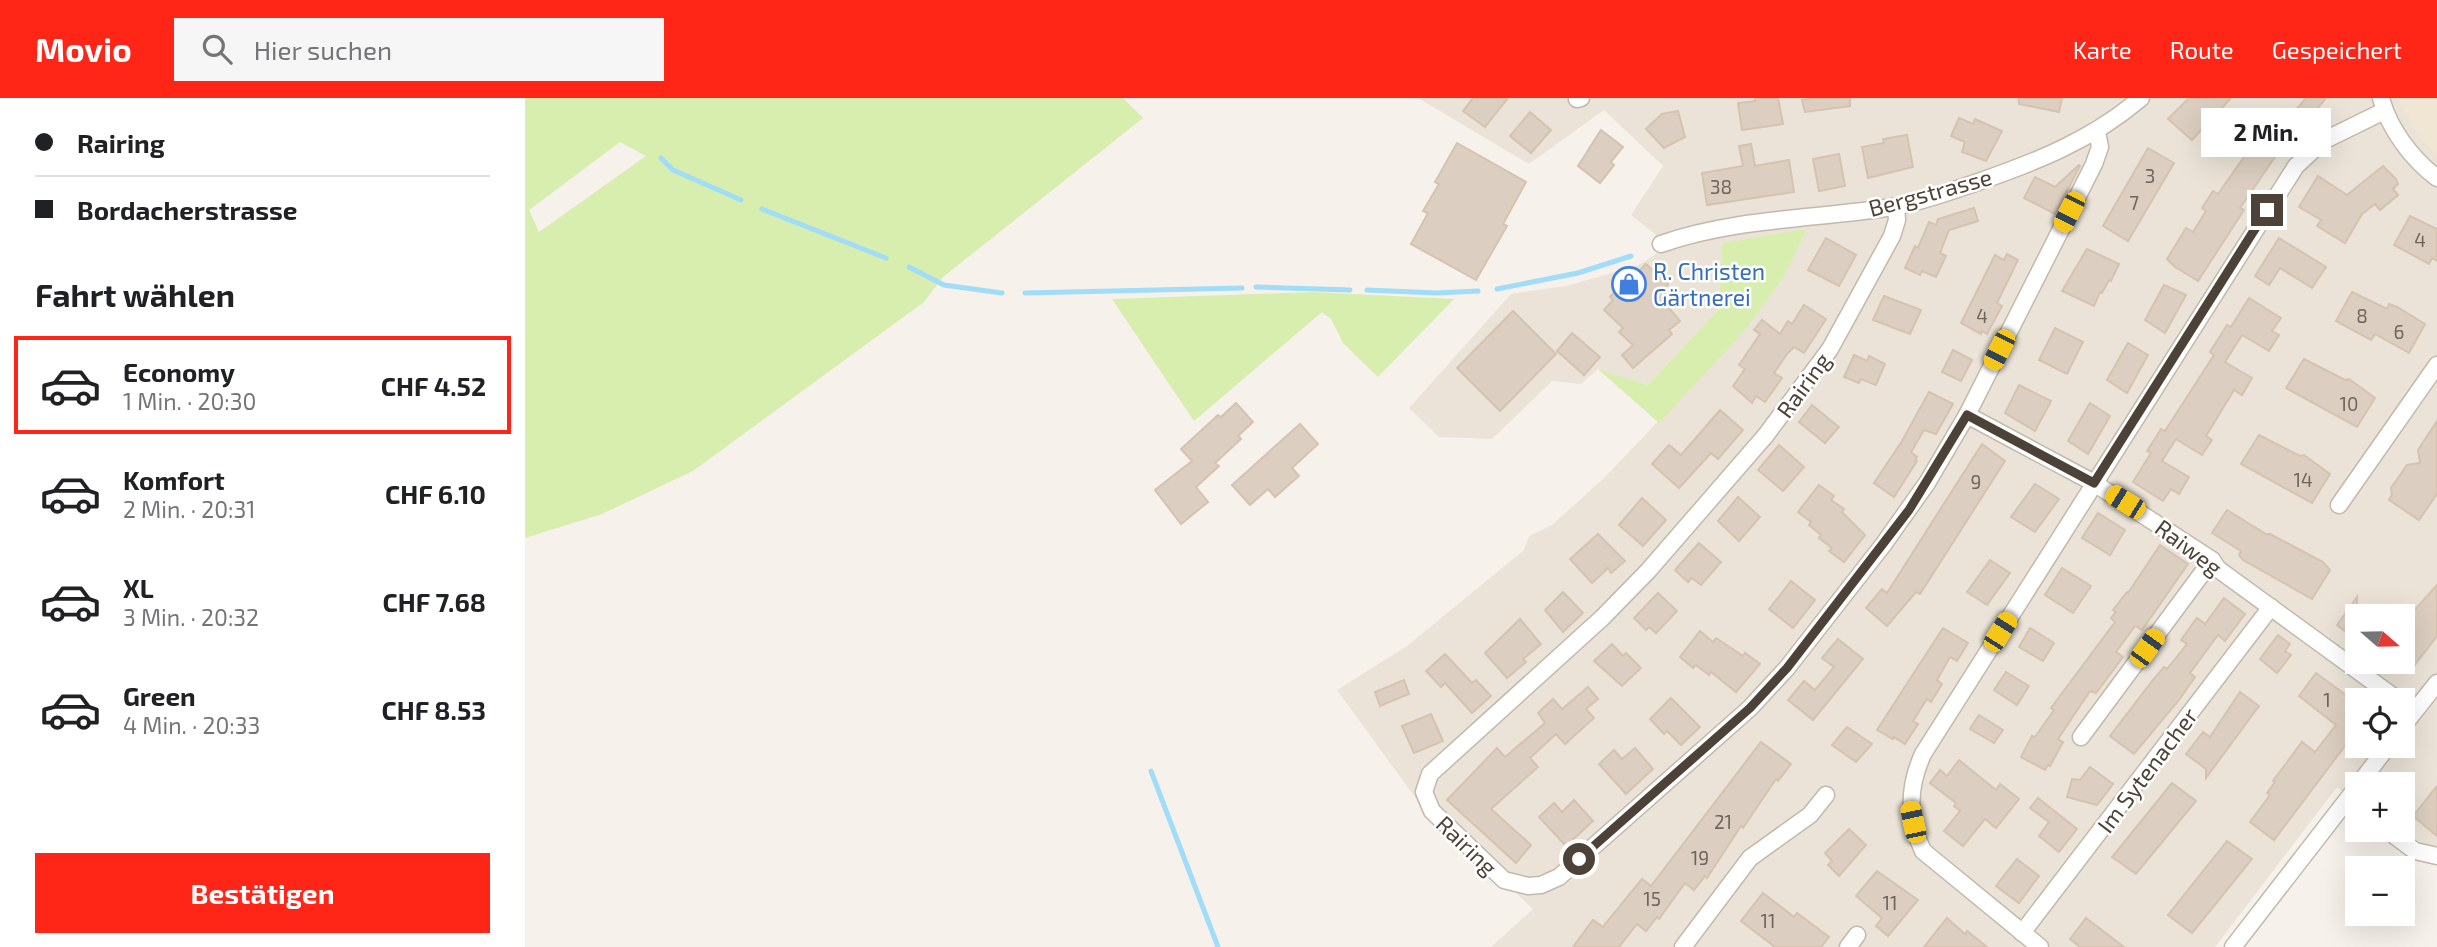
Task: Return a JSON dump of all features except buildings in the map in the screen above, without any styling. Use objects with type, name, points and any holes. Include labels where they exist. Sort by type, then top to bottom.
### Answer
[{"type":"street","name":"Bergstrasse","points":[[1661,244],[1724,227],[1896,206],[2015,169],[2097,132],[2141,98]]},
{"type":"street","points":[[2040,947],[1923,851],[1916,838],[1910,806],[1913,776],[1923,754],[2296,166],[2323,141],[2382,105],[2417,160],[2437,178]]},
{"type":"street","name":"Rairing","points":[[1896,206],[1892,236],[1830,349],[1766,435],[1639,581],[1602,618],[1434,768],[1425,786],[1425,799],[1432,811],[1504,880],[1528,886],[1541,885],[1559,877],[1750,708],[1787,668],[1909,510],[1967,415],[2094,164],[2100,147],[2097,132]]},
{"type":"street","points":[[2339,505],[2437,365]]},
{"type":"street","name":"Raiweg","points":[[1967,415],[2094,483],[2212,560],[2218,569],[2381,688]]},
{"type":"street","points":[[2081,737],[2212,560]]},
{"type":"street","name":"Im Sytenacher","points":[[2022,933],[2271,607]]},
{"type":"street","points":[[2415,702],[2437,683]]},
{"type":"street","points":[[1683,947],[1750,858],[1810,814],[1826,795]]},
{"type":"street","points":[[2233,947],[2345,808]]},
{"type":"street","points":[[2403,842],[2415,851],[2437,856]]},
{"type":"shaded area","points":[[1418,98],[2437,98],[2437,860],[2412,842],[2415,842],[2415,772],[2345,772],[2345,793],[2337,787],[2215,947],[1491,947],[1533,909],[1417,800],[1337,690],[1407,646],[1524,550],[1529,536],[1552,525],[1603,479],[1739,337],[1807,230],[1722,243],[1719,309],[1648,385],[1598,369],[1581,384],[1552,381],[1492,439],[1439,437],[1409,408],[1511,294],[1566,286],[1637,266],[1661,251],[1656,235],[1631,215],[1663,166],[1604,110],[1529,164]]},
{"type":"shaded area","points":[[2397,98],[2437,98],[2437,156],[2420,138]]},
{"type":"green space","points":[[525,98],[1123,98],[1143,118],[943,277],[924,302],[693,471],[602,514],[525,538]],"holes":[[[620,142],[646,156],[539,232],[529,210]]]},
{"type":"green space","points":[[1807,229],[1782,280],[1739,337],[1659,423],[1598,369],[1648,385],[1719,309],[1722,243]]},
{"type":"green space","points":[[1312,292],[1454,299],[1378,377],[1343,343],[1331,319],[1322,312],[1194,421],[1112,299]]},
{"type":"waterway","points":[[661,158],[673,170],[741,200]]},
{"type":"waterway","points":[[762,209],[886,258]]},
{"type":"waterway","points":[[1497,289],[1578,273],[1631,256]]},
{"type":"waterway","points":[[909,267],[944,285],[1002,293]]},
{"type":"waterway","points":[[1256,287],[1350,290]]},
{"type":"waterway","points":[[1025,293],[1242,288]]},
{"type":"waterway","points":[[1367,290],[1437,293],[1478,291]]},
{"type":"waterway","points":[[1151,771],[1218,947]]},
{"type":"place","name":"R. Christen Gärtnerei","points":[[1629,284]]},
{"type":"route","points":[[1579,859],[1750,708],[1787,668],[1909,510],[1967,415],[2094,483],[2267,210]]}]
